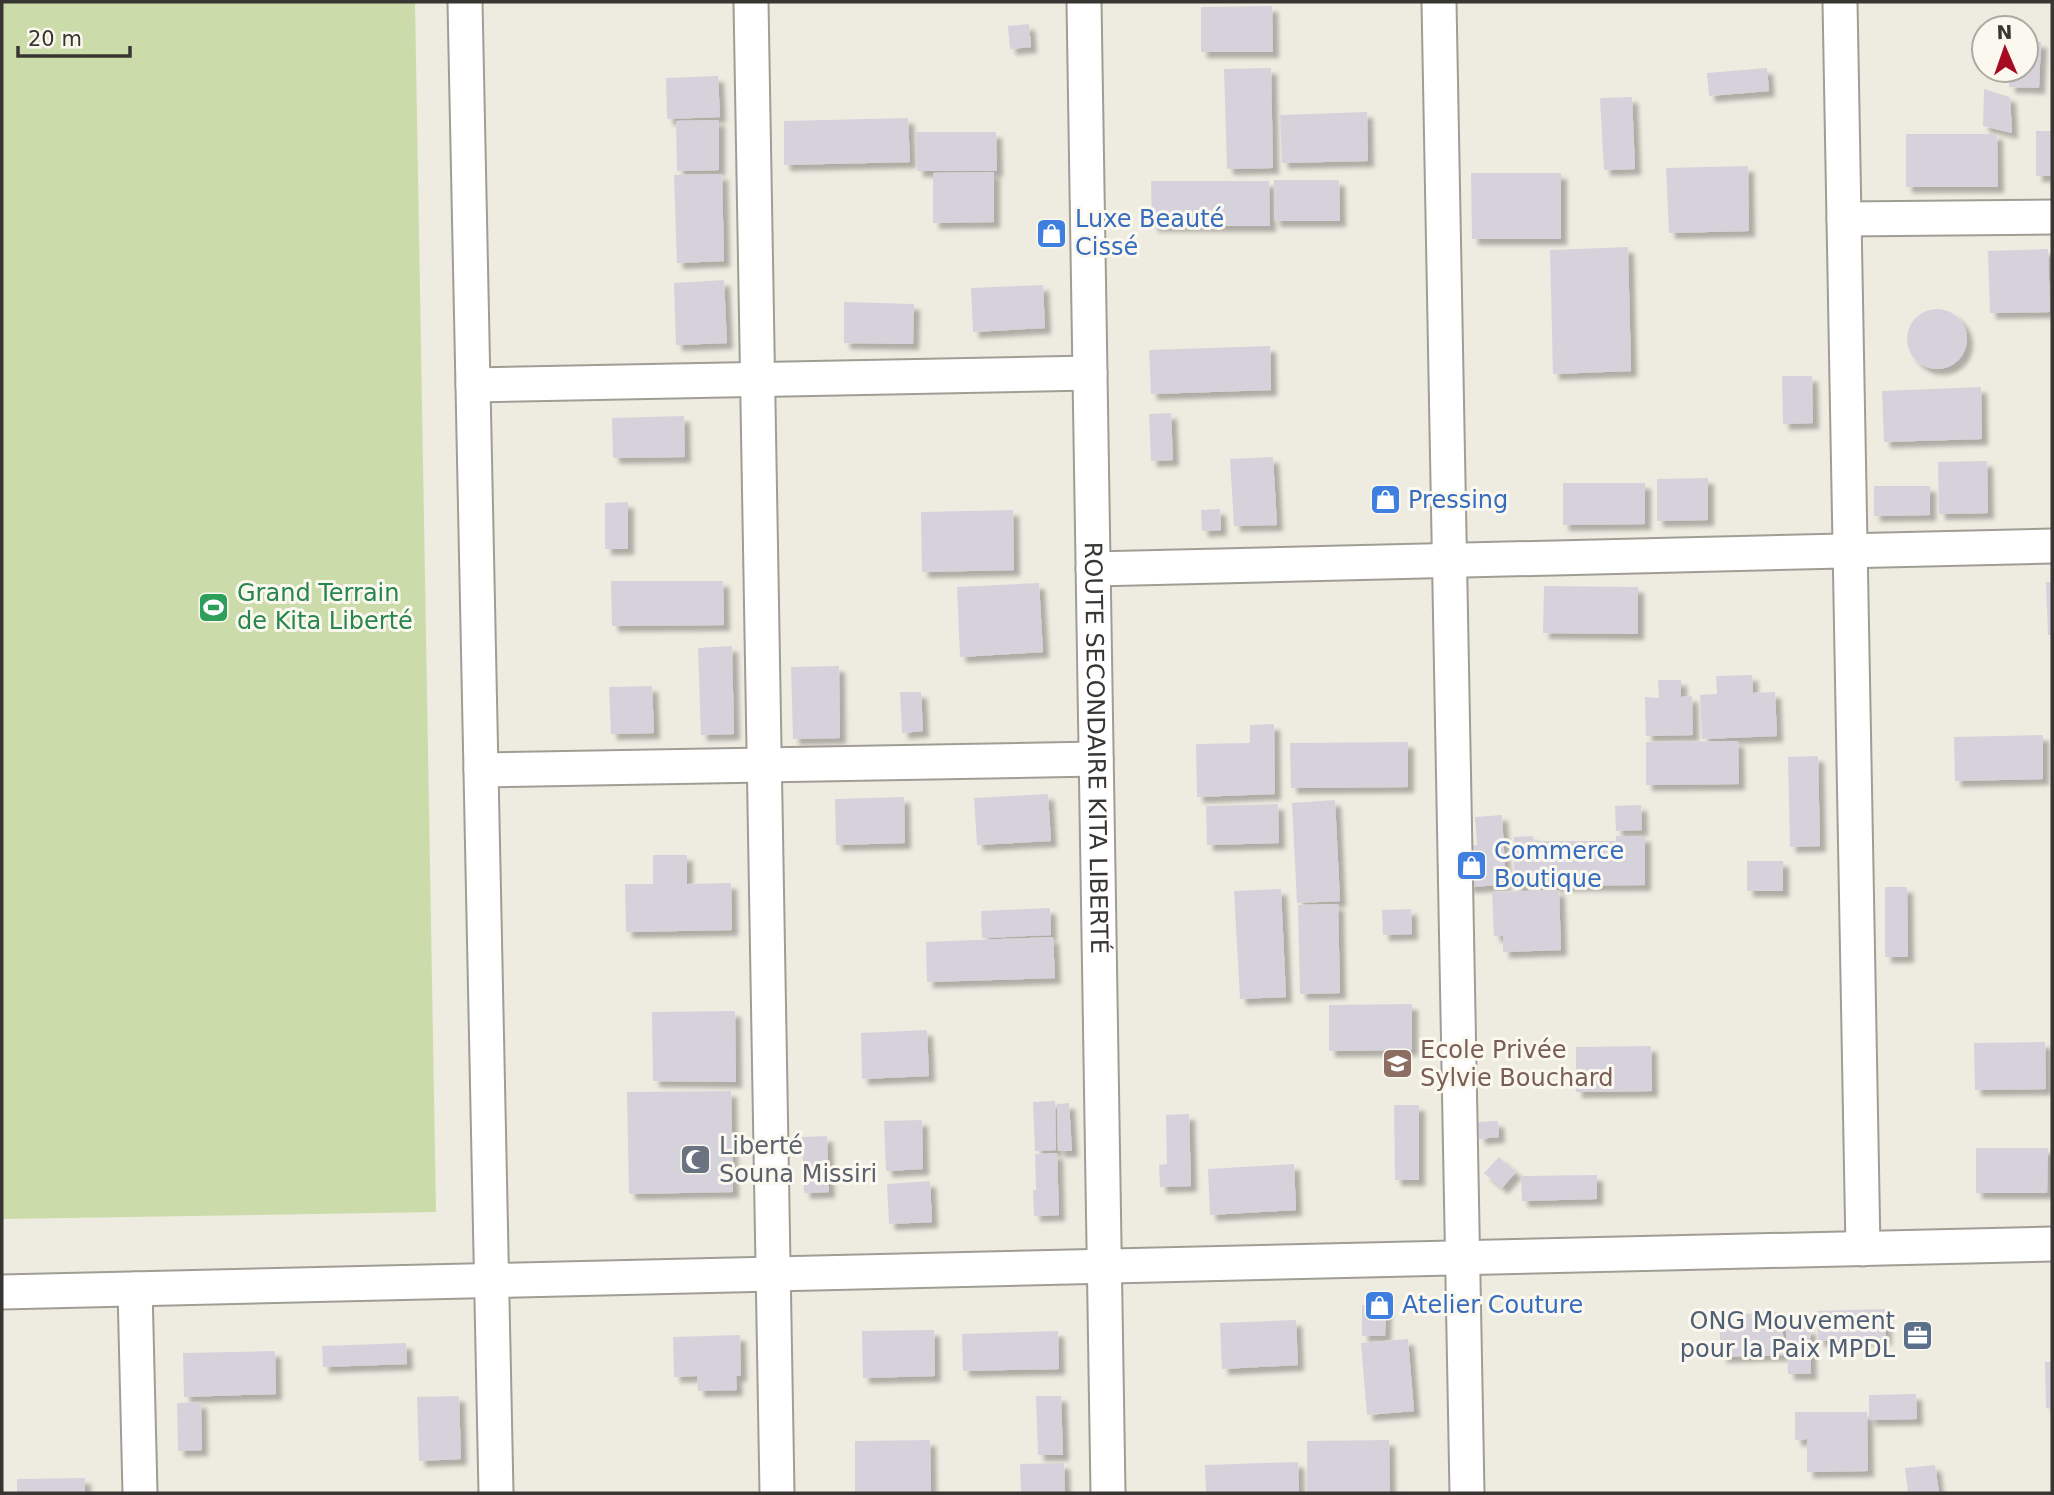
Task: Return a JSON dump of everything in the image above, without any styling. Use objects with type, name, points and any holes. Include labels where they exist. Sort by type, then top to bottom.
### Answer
[{"type":"street","points":[[465,2],[496,1493]]},
{"type":"street","points":[[751,2],[777,1493]]},
{"type":"street","name":"ROUTE SECONDAIRE KITA LIBERTÉ","points":[[1084,2],[1108,1493]]},
{"type":"street","points":[[1439,2],[1467,1493]]},
{"type":"street","points":[[1840,2],[1863,1248]]},
{"type":"street","points":[[1844,219],[2052,217]]},
{"type":"street","points":[[473,384],[1090,373]]},
{"type":"street","points":[[1093,569],[2052,547]]},
{"type":"street","points":[[481,771],[1096,759]]},
{"type":"street","points":[[2,1292],[2052,1244]]},
{"type":"street","points":[[135,1289],[140,1493]]},
{"type":"green space","name":"Grand Terrain de Kita Liberté","points":[[2,2],[415,2],[436,1212],[2,1219]]},
{"type":"building","points":[[1272,6],[1273,52],[1201,52],[1201,7]]},
{"type":"building","points":[[1029,24],[1031,47],[1010,49],[1008,26]]},
{"type":"building","points":[[1271,68],[1273,168],[1227,169],[1224,69]]},
{"type":"building","points":[[1767,68],[1769,91],[1709,96],[1707,73]]},
{"type":"building","points":[[718,76],[720,117],[667,119],[666,78]]},
{"type":"building","points":[[2009,84],[2039,84],[2039,88],[2009,87]]},
{"type":"building","points":[[1984,89],[2010,97],[2012,133],[1983,126]]},
{"type":"building","points":[[1632,97],[1635,169],[1604,170],[1600,98]]},
{"type":"building","points":[[1367,112],[1368,161],[1282,163],[1280,115]]},
{"type":"building","points":[[908,118],[910,162],[784,165],[784,121]]},
{"type":"building","points":[[719,120],[719,170],[677,171],[676,121]]},
{"type":"building","points":[[2036,131],[2052,131],[2052,176],[2036,176]]},
{"type":"building","points":[[916,132],[996,132],[997,171],[917,171]]},
{"type":"building","points":[[1906,134],[1997,134],[1998,187],[1906,187]]},
{"type":"building","points":[[1748,166],[1749,231],[1669,233],[1666,168]]},
{"type":"building","points":[[994,172],[994,222],[933,223],[933,173]]},
{"type":"building","points":[[1471,173],[1561,173],[1561,239],[1472,239]]},
{"type":"building","points":[[722,174],[724,261],[677,263],[674,175]]},
{"type":"building","points":[[1274,180],[1339,180],[1340,221],[1274,221]]},
{"type":"building","points":[[1151,181],[1269,181],[1270,226],[1152,226]]},
{"type":"building","points":[[1628,247],[1631,371],[1553,374],[1550,250]]},
{"type":"building","points":[[2048,249],[2050,312],[1990,313],[1988,251]]},
{"type":"building","points":[[724,280],[727,343],[676,345],[674,283]]},
{"type":"building","points":[[1043,285],[1045,328],[973,332],[971,288]]},
{"type":"building","points":[[844,302],[914,304],[913,344],[844,343]]},
{"type":"building","points":[[1931,309],[1943,309],[1962,322],[1967,339],[1965,351],[1954,364],[1943,369],[1931,369],[1912,356],[1907,345],[1907,333],[1920,314]]},
{"type":"building","points":[[1270,346],[1271,390],[1151,394],[1149,350]]},
{"type":"building","points":[[1782,376],[1812,376],[1813,423],[1783,424]]},
{"type":"building","points":[[1981,387],[1982,439],[1884,442],[1882,391]]},
{"type":"building","points":[[1171,413],[1173,460],[1151,461],[1149,414]]},
{"type":"building","points":[[684,416],[685,457],[613,458],[612,418]]},
{"type":"building","points":[[1273,457],[1277,525],[1234,526],[1230,459]]},
{"type":"building","points":[[1987,461],[1988,513],[1939,514],[1938,462]]},
{"type":"building","points":[[1708,478],[1708,520],[1657,521],[1657,479]]},
{"type":"building","points":[[1563,483],[1645,483],[1645,524],[1563,525]]},
{"type":"building","points":[[1874,486],[1930,486],[1930,515],[1874,516]]},
{"type":"building","points":[[628,502],[628,549],[605,549],[605,503]]},
{"type":"building","points":[[1220,509],[1221,530],[1202,531],[1201,510]]},
{"type":"building","points":[[1013,510],[1014,570],[922,572],[921,512]]},
{"type":"building","points":[[611,581],[723,581],[724,625],[612,626]]},
{"type":"building","points":[[2046,582],[2052,582],[2052,635],[2048,635]]},
{"type":"building","points":[[1039,583],[1043,652],[960,657],[957,587]]},
{"type":"building","points":[[1544,586],[1638,587],[1638,634],[1543,633]]},
{"type":"building","points":[[732,646],[734,734],[701,735],[698,648]]},
{"type":"building","points":[[839,666],[840,738],[793,739],[791,667]]},
{"type":"building","points":[[1752,675],[1753,693],[1775,692],[1777,736],[1702,739],[1700,695],[1717,694],[1716,676]]},
{"type":"building","points":[[1658,680],[1681,680],[1681,697],[1692,696],[1693,735],[1646,736],[1645,697],[1659,698]]},
{"type":"building","points":[[652,686],[654,733],[611,734],[609,687]]},
{"type":"building","points":[[900,692],[921,692],[923,731],[902,733]]},
{"type":"building","points":[[1274,724],[1275,794],[1197,797],[1196,744],[1250,743],[1250,725]]},
{"type":"building","points":[[2043,735],[2043,779],[1955,781],[1954,737]]},
{"type":"building","points":[[1738,741],[1739,784],[1646,785],[1646,742]]},
{"type":"building","points":[[1408,742],[1408,787],[1291,788],[1290,743]]},
{"type":"building","points":[[1818,756],[1820,846],[1790,847],[1788,757]]},
{"type":"building","points":[[1048,794],[1051,841],[977,845],[974,798]]},
{"type":"building","points":[[904,797],[905,843],[836,845],[835,799]]},
{"type":"building","points":[[1335,800],[1340,901],[1297,903],[1292,803]]},
{"type":"building","points":[[1278,804],[1279,843],[1207,845],[1206,806]]},
{"type":"building","points":[[1641,805],[1642,830],[1616,831],[1615,806]]},
{"type":"building","points":[[1502,815],[1506,885],[1467,887],[1465,846],[1477,845],[1475,817]]},
{"type":"building","points":[[1533,836],[1534,841],[1616,841],[1616,836],[1645,836],[1645,885],[1514,886],[1514,837]]},
{"type":"building","points":[[653,855],[687,855],[687,884],[731,883],[732,930],[626,932],[625,884],[653,884]]},
{"type":"building","points":[[1747,861],[1783,861],[1783,891],[1747,891]]},
{"type":"building","points":[[1885,887],[1907,887],[1908,957],[1885,957]]},
{"type":"building","points":[[1281,889],[1286,997],[1240,999],[1234,891]]},
{"type":"building","points":[[1559,890],[1561,950],[1503,952],[1503,936],[1494,936],[1492,892]]},
{"type":"building","points":[[1338,904],[1340,993],[1300,994],[1298,905]]},
{"type":"building","points":[[1050,908],[1051,935],[982,938],[981,911]]},
{"type":"building","points":[[1411,909],[1412,934],[1383,935],[1382,910]]},
{"type":"building","points":[[1053,937],[1055,978],[927,982],[926,942]]},
{"type":"building","points":[[1412,1004],[1412,1050],[1329,1051],[1329,1005]]},
{"type":"building","points":[[735,1011],[736,1082],[653,1081],[652,1012]]},
{"type":"building","points":[[927,1030],[929,1076],[862,1079],[861,1033]]},
{"type":"building","points":[[2045,1042],[2046,1089],[1975,1090],[1974,1043]]},
{"type":"building","points":[[1651,1046],[1652,1091],[1576,1092],[1576,1047]]},
{"type":"building","points":[[731,1091],[733,1192],[629,1194],[627,1092]]},
{"type":"building","points":[[1055,1101],[1056,1150],[1035,1151],[1033,1102]]},
{"type":"building","points":[[1069,1103],[1072,1151],[1058,1151],[1057,1104]]},
{"type":"building","points":[[1394,1105],[1419,1105],[1419,1180],[1395,1180]]},
{"type":"building","points":[[1189,1114],[1191,1186],[1160,1187],[1159,1165],[1167,1164],[1166,1115]]},
{"type":"building","points":[[922,1120],[923,1169],[886,1171],[884,1121]]},
{"type":"building","points":[[1498,1121],[1499,1137],[1479,1139],[1478,1122]]},
{"type":"building","points":[[827,1136],[829,1192],[804,1193],[802,1137]]},
{"type":"building","points":[[1976,1148],[2048,1148],[2047,1193],[1976,1193]]},
{"type":"building","points":[[1057,1153],[1059,1215],[1034,1216],[1035,1154]]},
{"type":"building","points":[[1499,1157],[1516,1172],[1502,1188],[1484,1173]]},
{"type":"building","points":[[1294,1164],[1296,1210],[1210,1215],[1208,1169]]},
{"type":"building","points":[[1597,1175],[1597,1199],[1522,1201],[1521,1176]]},
{"type":"building","points":[[930,1181],[932,1222],[889,1224],[887,1184]]},
{"type":"building","points":[[1362,1305],[1386,1306],[1385,1336],[1362,1336]]},
{"type":"building","points":[[1885,1309],[1886,1339],[1818,1341],[1817,1311]]},
{"type":"building","points":[[1782,1312],[1784,1355],[1721,1357],[1719,1315]]},
{"type":"building","points":[[1296,1320],[1298,1365],[1222,1369],[1220,1323]]},
{"type":"building","points":[[1810,1328],[1811,1374],[1788,1374],[1786,1329]]},
{"type":"building","points":[[934,1330],[935,1376],[863,1378],[862,1331]]},
{"type":"building","points":[[1058,1331],[1059,1369],[963,1371],[962,1334]]},
{"type":"building","points":[[740,1335],[741,1376],[736,1376],[737,1390],[698,1391],[697,1376],[674,1377],[673,1337]]},
{"type":"building","points":[[1408,1339],[1414,1411],[1367,1415],[1361,1343]]},
{"type":"building","points":[[406,1343],[407,1364],[323,1367],[322,1346]]},
{"type":"building","points":[[275,1351],[276,1394],[184,1397],[183,1353]]},
{"type":"building","points":[[2045,1362],[2052,1362],[2052,1408],[2046,1408]]},
{"type":"building","points":[[1916,1394],[1917,1419],[1869,1420],[1869,1395]]},
{"type":"building","points":[[459,1396],[461,1459],[419,1461],[417,1397]]},
{"type":"building","points":[[1036,1396],[1061,1396],[1063,1455],[1038,1455]]},
{"type":"building","points":[[201,1402],[202,1450],[178,1451],[177,1403]]},
{"type":"building","points":[[1795,1412],[1867,1412],[1868,1471],[1807,1472],[1807,1439],[1795,1440]]},
{"type":"building","points":[[930,1440],[931,1493],[855,1493],[855,1441]]},
{"type":"building","points":[[1389,1440],[1390,1493],[1307,1493],[1307,1441]]},
{"type":"building","points":[[1298,1462],[1299,1493],[1206,1493],[1205,1465]]},
{"type":"building","points":[[1064,1463],[1065,1493],[1021,1493],[1020,1464]]},
{"type":"building","points":[[1935,1465],[1939,1493],[1908,1493],[1905,1468]]},
{"type":"building","points":[[85,1478],[85,1493],[17,1493],[17,1479]]},
{"type":"place","name":"Luxe Beauté Cissé","points":[[1052,233]]},
{"type":"place","name":"Pressing","points":[[1385,500]]},
{"type":"place","name":"Grand Terrain de Kita Liberté","points":[[214,607]]},
{"type":"place","name":"Commerce Boutique","points":[[1471,865]]},
{"type":"place","name":"Ecole Privée Sylvie Bouchard","points":[[1397,1064]]},
{"type":"place","name":"Liberté Souna Missiri","points":[[696,1160]]},
{"type":"place","name":"Atelier Couture","points":[[1379,1305]]},
{"type":"place","name":"ONG Mouvement pour la Paix MPDL","points":[[1918,1335]]}]
